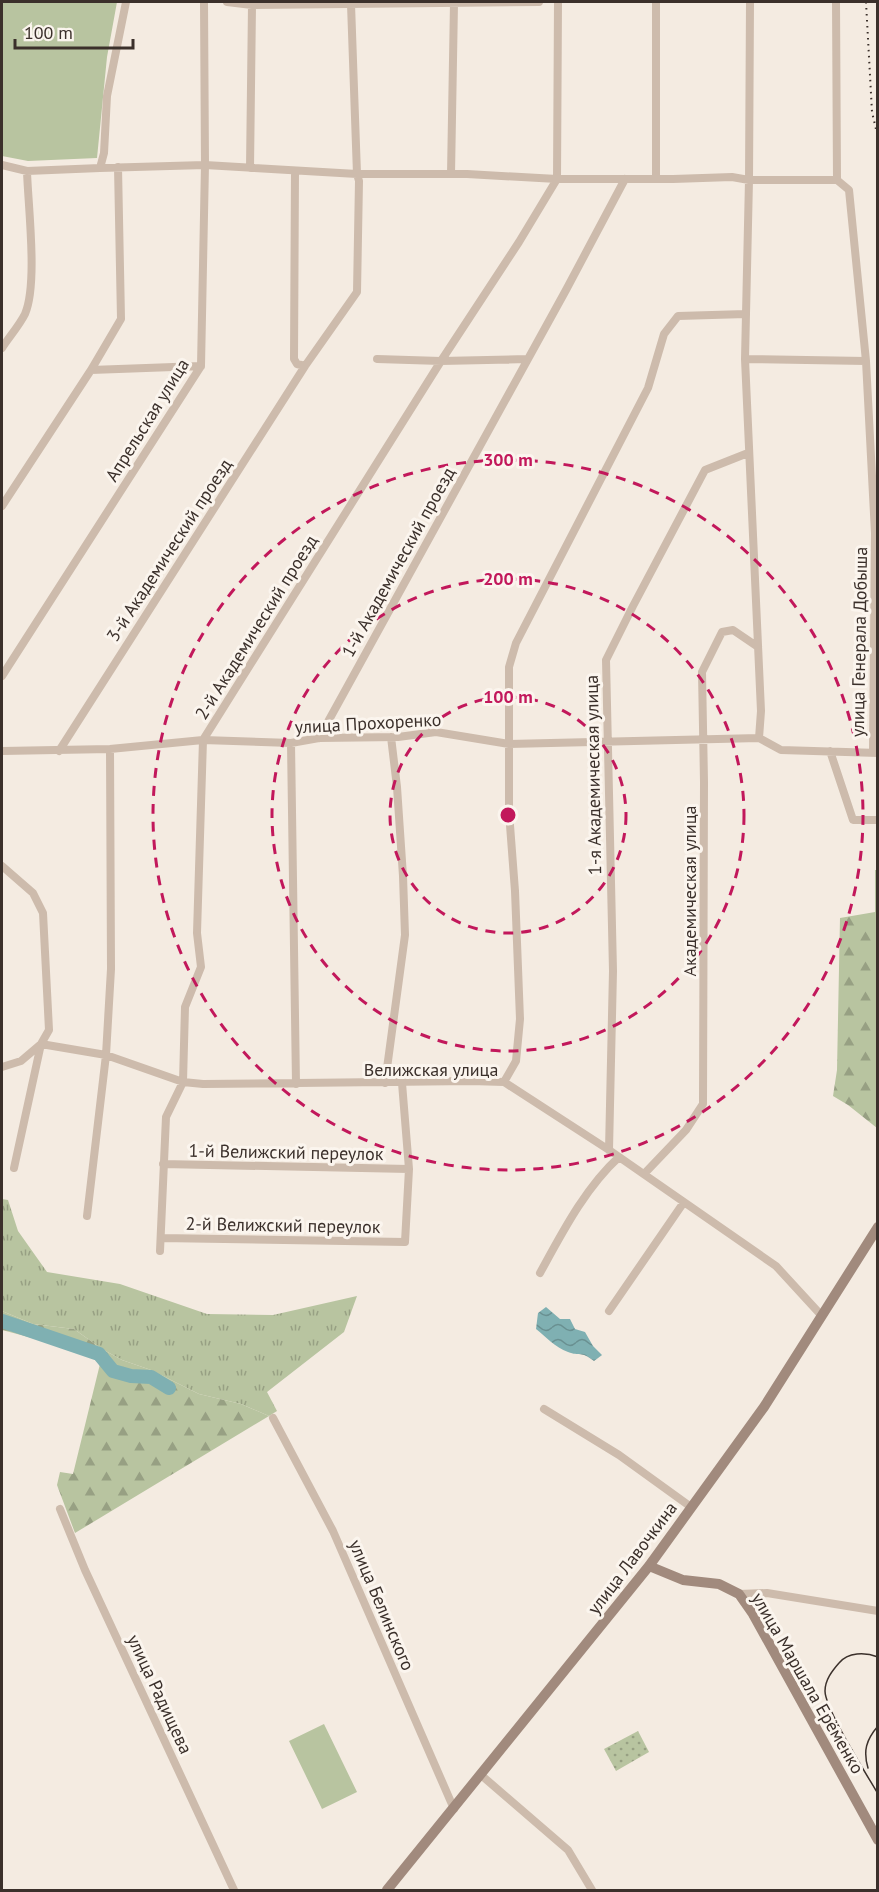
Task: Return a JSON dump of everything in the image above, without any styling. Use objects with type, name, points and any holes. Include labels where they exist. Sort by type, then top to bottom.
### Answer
[{"type":"main road","name":"улица Лавочкина","points":[[387,1890],[649,1566],[764,1407],[878,1227]]},
{"type":"main road","name":"улица Маршала Ерёменко","points":[[649,1566],[684,1580],[719,1584],[739,1594],[753,1614],[878,1840]]},
{"type":"street","points":[[100,168],[104,153],[107,96],[126,2]]},
{"type":"street","name":"Апрельская улица","points":[[2,676],[201,366],[205,165],[204,2]]},
{"type":"street","points":[[227,2],[252,5],[539,2]]},
{"type":"street","points":[[556,179],[558,2]]},
{"type":"street","points":[[656,2],[656,180]]},
{"type":"street","points":[[750,2],[745,359],[761,711],[759,738]]},
{"type":"street","points":[[836,2],[837,180]]},
{"type":"street","points":[[451,174],[454,3]]},
{"type":"street","name":"3-й Академический проезд","points":[[58,751],[305,366],[357,292],[359,181],[351,4]]},
{"type":"street","points":[[250,168],[252,5]]},
{"type":"street","points":[[2,165],[27,171],[205,165],[357,174],[451,174],[556,179],[656,180],[732,177],[749,180],[837,180],[849,190],[866,361],[745,359]]},
{"type":"street","points":[[2,506],[121,320],[118,167]]},
{"type":"street","points":[[2,348],[24,315],[29,300],[32,273],[27,171]]},
{"type":"street","points":[[295,171],[294,359],[297,364],[305,366]]},
{"type":"street","name":"2-й Академический проезд","points":[[183,1082],[185,1007],[201,967],[197,933],[203,740],[441,361],[519,242],[556,179]]},
{"type":"street","name":"1-й Академический проезд","points":[[319,738],[625,179]]},
{"type":"street","points":[[504,1083],[516,1061],[520,1019],[509,812],[509,667],[516,643],[648,388],[664,334],[678,316],[746,314]]},
{"type":"street","points":[[377,359],[441,361],[527,359]]},
{"type":"street","name":"улица Генерала Добыша","points":[[866,361],[876,533],[875,752]]},
{"type":"street","points":[[91,370],[201,366]]},
{"type":"street","name":"1-я Академическая улица","points":[[609,1150],[613,971],[606,660],[705,470],[748,453]]},
{"type":"street","name":"Академическая улица","points":[[644,1174],[687,1130],[703,1104],[704,738],[702,672],[722,632],[733,630],[758,647]]},
{"type":"street","name":"улица Прохоренко","points":[[2,751],[110,749],[203,740],[291,743],[319,738],[391,737],[436,732],[509,744],[759,738],[781,750],[875,752]]},
{"type":"street","points":[[385,1083],[405,935],[397,787],[391,737]]},
{"type":"street","points":[[291,743],[296,1084]]},
{"type":"street","points":[[87,1216],[106,1055],[111,969],[110,749]]},
{"type":"street","name":"улица Генерала Добыша","points":[[830,751],[853,820],[878,820]]},
{"type":"street","points":[[2,866],[33,893],[43,913],[49,1030],[41,1044],[14,1168]]},
{"type":"street","points":[[2,1067],[21,1061],[41,1044]]},
{"type":"street","name":"Велижская улица","points":[[41,1044],[106,1055],[183,1082],[203,1084],[471,1081],[504,1083],[609,1150],[776,1266],[821,1315]]},
{"type":"street","points":[[160,1251],[166,1117],[183,1082]]},
{"type":"street","points":[[402,1083],[409,1169]]},
{"type":"street","points":[[540,1273],[574,1214],[609,1166],[619,1157]]},
{"type":"street","name":"1-й Велижский переулок","points":[[163,1164],[409,1169]]},
{"type":"street","name":"2-й Велижский переулок","points":[[161,1238],[405,1242],[409,1169]]},
{"type":"street","points":[[609,1311],[684,1202]]},
{"type":"street","points":[[543,1409],[619,1455],[691,1507]]},
{"type":"street","name":"улица Белинского","points":[[273,1418],[333,1531],[454,1809]]},
{"type":"street","name":"улица Радищева","points":[[60,1509],[85,1570],[234,1890]]},
{"type":"street","points":[[739,1594],[767,1593],[878,1611]]},
{"type":"street","points":[[481,1775],[568,1850],[592,1890]]},
{"type":"green space","points":[[2,2],[117,2],[107,57],[97,158],[28,161],[2,156]]},
{"type":"green space","points":[[875,870],[877,870],[877,1128],[833,1096],[837,1070],[840,918],[875,912]]},
{"type":"green space","points":[[2,1199],[8,1200],[18,1231],[47,1272],[120,1284],[207,1314],[273,1315],[357,1296],[344,1332],[267,1392],[277,1411],[269,1416],[241,1404],[199,1394],[151,1370],[122,1360],[74,1329],[33,1324],[2,1311]]},
{"type":"green space","points":[[2,1311],[33,1324],[74,1329],[122,1360],[151,1370],[199,1394],[241,1404],[269,1416],[75,1533],[57,1485],[60,1472],[73,1474],[100,1364],[85,1352],[2,1330]]},
{"type":"green space","points":[[324,1724],[357,1792],[322,1809],[289,1741]]},
{"type":"green space","points":[[638,1731],[649,1752],[616,1771],[604,1749]]},
{"type":"water","points":[[546,1307],[560,1319],[570,1319],[575,1329],[585,1332],[593,1346],[602,1355],[594,1361],[583,1355],[568,1352],[555,1345],[536,1329],[538,1313]]},
{"type":"waterway","points":[[2,1321],[99,1354],[113,1371],[131,1376],[151,1377],[169,1388]]},
{"type":"tram line","points":[[878,1657],[857,1654],[843,1659],[829,1676],[825,1691],[839,1726],[878,1794]]},
{"type":"tram line","points":[[868,1768],[867,1746],[878,1726]]},
{"type":"railway","points":[[866,2],[872,112],[878,138]]}]
